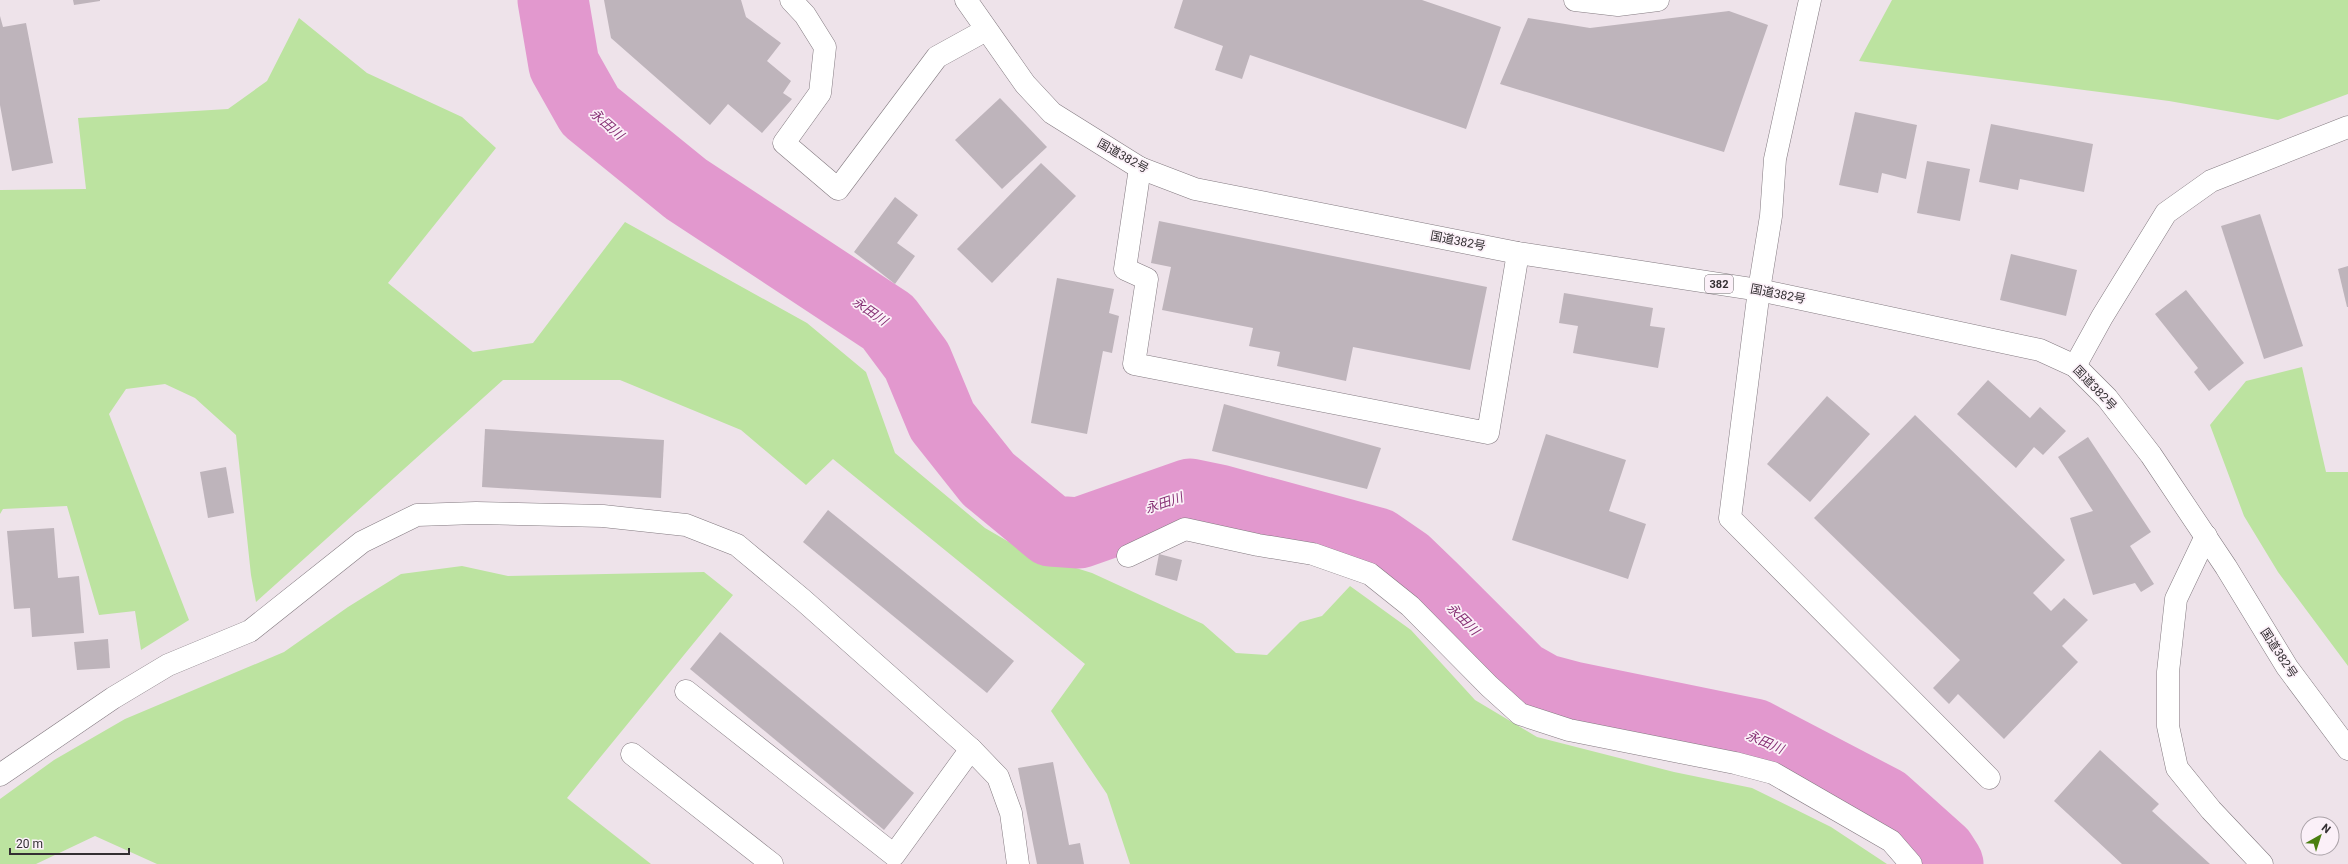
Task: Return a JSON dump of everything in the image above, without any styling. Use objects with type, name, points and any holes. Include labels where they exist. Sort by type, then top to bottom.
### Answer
[{"type":"main road","points":[[791,0],[805,15],[825,47],[820,93],[784,143],[838,189],[937,57],[986,30]]},
{"type":"main road","name":"国道382号","points":[[966,0],[1025,84],[1052,113],[1095,142],[1140,168],[1195,189],[1518,253],[1759,290],[2040,350],[2075,366],[2106,398],[2151,455],[2206,536],[2287,667],[2348,749]]},
{"type":"main road","points":[[1575,0],[1618,5],[1658,0]]},
{"type":"main road","points":[[1810,0],[1775,160],[1771,216],[1759,290],[1730,518],[1989,778]]},
{"type":"main road","points":[[2075,366],[2102,317],[2166,213],[2211,181],[2348,127]]},
{"type":"main road","points":[[1140,168],[1124,269],[1147,279],[1134,364],[1488,433],[1518,253]]},
{"type":"main road","points":[[0,775],[113,698],[168,665],[250,631],[362,542],[417,515],[476,513],[603,516],[686,525],[737,545],[803,600],[971,749],[998,777],[1011,813],[1018,864]]},
{"type":"main road","points":[[1128,556],[1185,529],[1258,545],[1313,554],[1370,574],[1410,606],[1489,686],[1520,714],[1569,730],[1735,763],[1773,773],[1891,841],[1910,864]]},
{"type":"main road","points":[[2206,536],[2176,599],[2168,672],[2168,726],[2177,768],[2211,810],[2262,864]]},
{"type":"main road","points":[[686,691],[891,859],[971,749]]},
{"type":"main road","points":[[632,754],[772,864]]},
{"type":"green space","points":[[1892,0],[2348,0],[2348,94],[2278,120],[2169,101],[1859,61]]},
{"type":"green space","points":[[299,18],[367,73],[462,117],[496,148],[388,283],[473,352],[533,343],[625,222],[807,323],[866,372],[895,453],[985,528],[1028,553],[1092,573],[1203,624],[1236,653],[1267,655],[1300,622],[1322,616],[1350,586],[1411,630],[1475,700],[1537,737],[1674,772],[1752,788],[1831,827],[1887,864],[1130,864],[1107,794],[1051,711],[1085,664],[833,459],[806,485],[741,430],[620,380],[503,380],[256,602],[251,575],[236,435],[195,398],[165,384],[126,389],[109,414],[189,620],[141,650],[135,611],[99,615],[67,506],[3,509],[0,514],[0,190],[86,189],[78,118],[228,109],[267,81]]},
{"type":"green space","points":[[2302,367],[2326,472],[2348,472],[2348,666],[2278,572],[2244,516],[2210,425],[2246,381]]},
{"type":"green space","points":[[462,566],[508,576],[704,572],[733,595],[567,798],[651,864],[157,864],[95,836],[36,864],[0,864],[0,799],[54,760],[125,719],[284,652],[348,607],[401,574]]},
{"type":"building","points":[[73,0],[100,0],[100,1],[74,5]]},
{"type":"building","points":[[604,0],[741,0],[746,17],[781,43],[767,61],[791,81],[783,93],[792,99],[762,133],[728,104],[710,125],[611,38]]},
{"type":"building","points":[[1183,0],[1422,0],[1501,27],[1466,129],[1250,55],[1242,79],[1215,70],[1223,46],[1174,28]]},
{"type":"building","points":[[1729,11],[1768,25],[1724,152],[1500,84],[1528,18],[1590,28]]},
{"type":"building","points":[[0,16],[3,27],[26,23],[53,163],[12,171],[0,105]]},
{"type":"building","points":[[1000,98],[1047,147],[1002,189],[955,140]]},
{"type":"building","points":[[1855,112],[1917,125],[1906,179],[1882,173],[1878,193],[1839,185]]},
{"type":"building","points":[[1991,124],[2093,144],[2084,192],[2020,179],[2018,190],[1979,182]]},
{"type":"building","points":[[1927,161],[1970,169],[1960,221],[1917,213]]},
{"type":"building","points":[[1041,163],[1076,196],[992,283],[957,249]]},
{"type":"building","points":[[895,197],[918,215],[897,243],[915,256],[895,284],[854,252]]},
{"type":"building","points":[[2260,214],[2303,346],[2264,359],[2221,226]]},
{"type":"building","points":[[1159,221],[1487,287],[1470,370],[1353,347],[1346,381],[1277,366],[1280,352],[1249,346],[1253,328],[1162,310],[1171,267],[1151,263]]},
{"type":"building","points":[[2011,254],[2077,270],[2066,316],[2000,300]]},
{"type":"building","points":[[2348,266],[2348,307],[2347,307],[2338,269]]},
{"type":"building","points":[[1057,278],[1114,289],[1109,313],[1119,316],[1112,353],[1103,351],[1087,434],[1031,423]]},
{"type":"building","points":[[2186,290],[2244,363],[2209,391],[2194,372],[2198,368],[2155,314]]},
{"type":"building","points":[[1564,293],[1653,308],[1650,326],[1665,328],[1658,368],[1573,353],[1578,326],[1559,323]]},
{"type":"building","points":[[1988,380],[2030,418],[2040,407],[2066,431],[2043,455],[2034,447],[2016,468],[1957,414]]},
{"type":"building","points":[[1827,396],[1870,434],[1810,502],[1767,464]]},
{"type":"building","points":[[1224,404],[1381,448],[1367,489],[1212,451]]},
{"type":"building","points":[[1915,415],[2065,560],[2033,593],[2051,611],[2064,598],[2088,620],[2062,646],[2078,662],[2004,739],[1958,694],[1949,704],[1933,688],[1960,660],[1814,518]]},
{"type":"building","points":[[485,429],[664,440],[661,498],[482,487]]},
{"type":"building","points":[[1546,434],[1626,460],[1609,511],[1646,524],[1628,579],[1512,540]]},
{"type":"building","points":[[2088,437],[2151,532],[2130,546],[2154,584],[2141,592],[2135,583],[2093,595],[2070,518],[2093,511],[2058,457]]},
{"type":"building","points":[[226,467],[234,513],[208,518],[200,472]]},
{"type":"building","points":[[828,510],[1014,661],[987,693],[803,542]]},
{"type":"building","points":[[54,528],[58,578],[79,576],[84,633],[32,637],[30,608],[14,609],[7,531]]},
{"type":"building","points":[[1159,554],[1182,560],[1177,581],[1155,575]]},
{"type":"building","points":[[720,632],[914,793],[884,830],[690,669]]},
{"type":"building","points":[[108,639],[110,668],[77,670],[74,642]]},
{"type":"building","points":[[2100,750],[2159,804],[2152,811],[2210,864],[2122,864],[2054,801]]},
{"type":"building","points":[[1053,762],[1069,845],[1080,843],[1084,864],[1037,864],[1018,768]]},
{"type":"waterway","name":"永田川","points":[[553,0],[564,65],[590,111],[686,189],[888,322],[917,361],[942,421],[988,479],[1051,531],[1079,533],[1190,494],[1219,500],[1377,543],[1406,563],[1520,676],[1543,689],[1573,697],[1754,734],[1884,802],[1941,853],[1948,864]]}]
